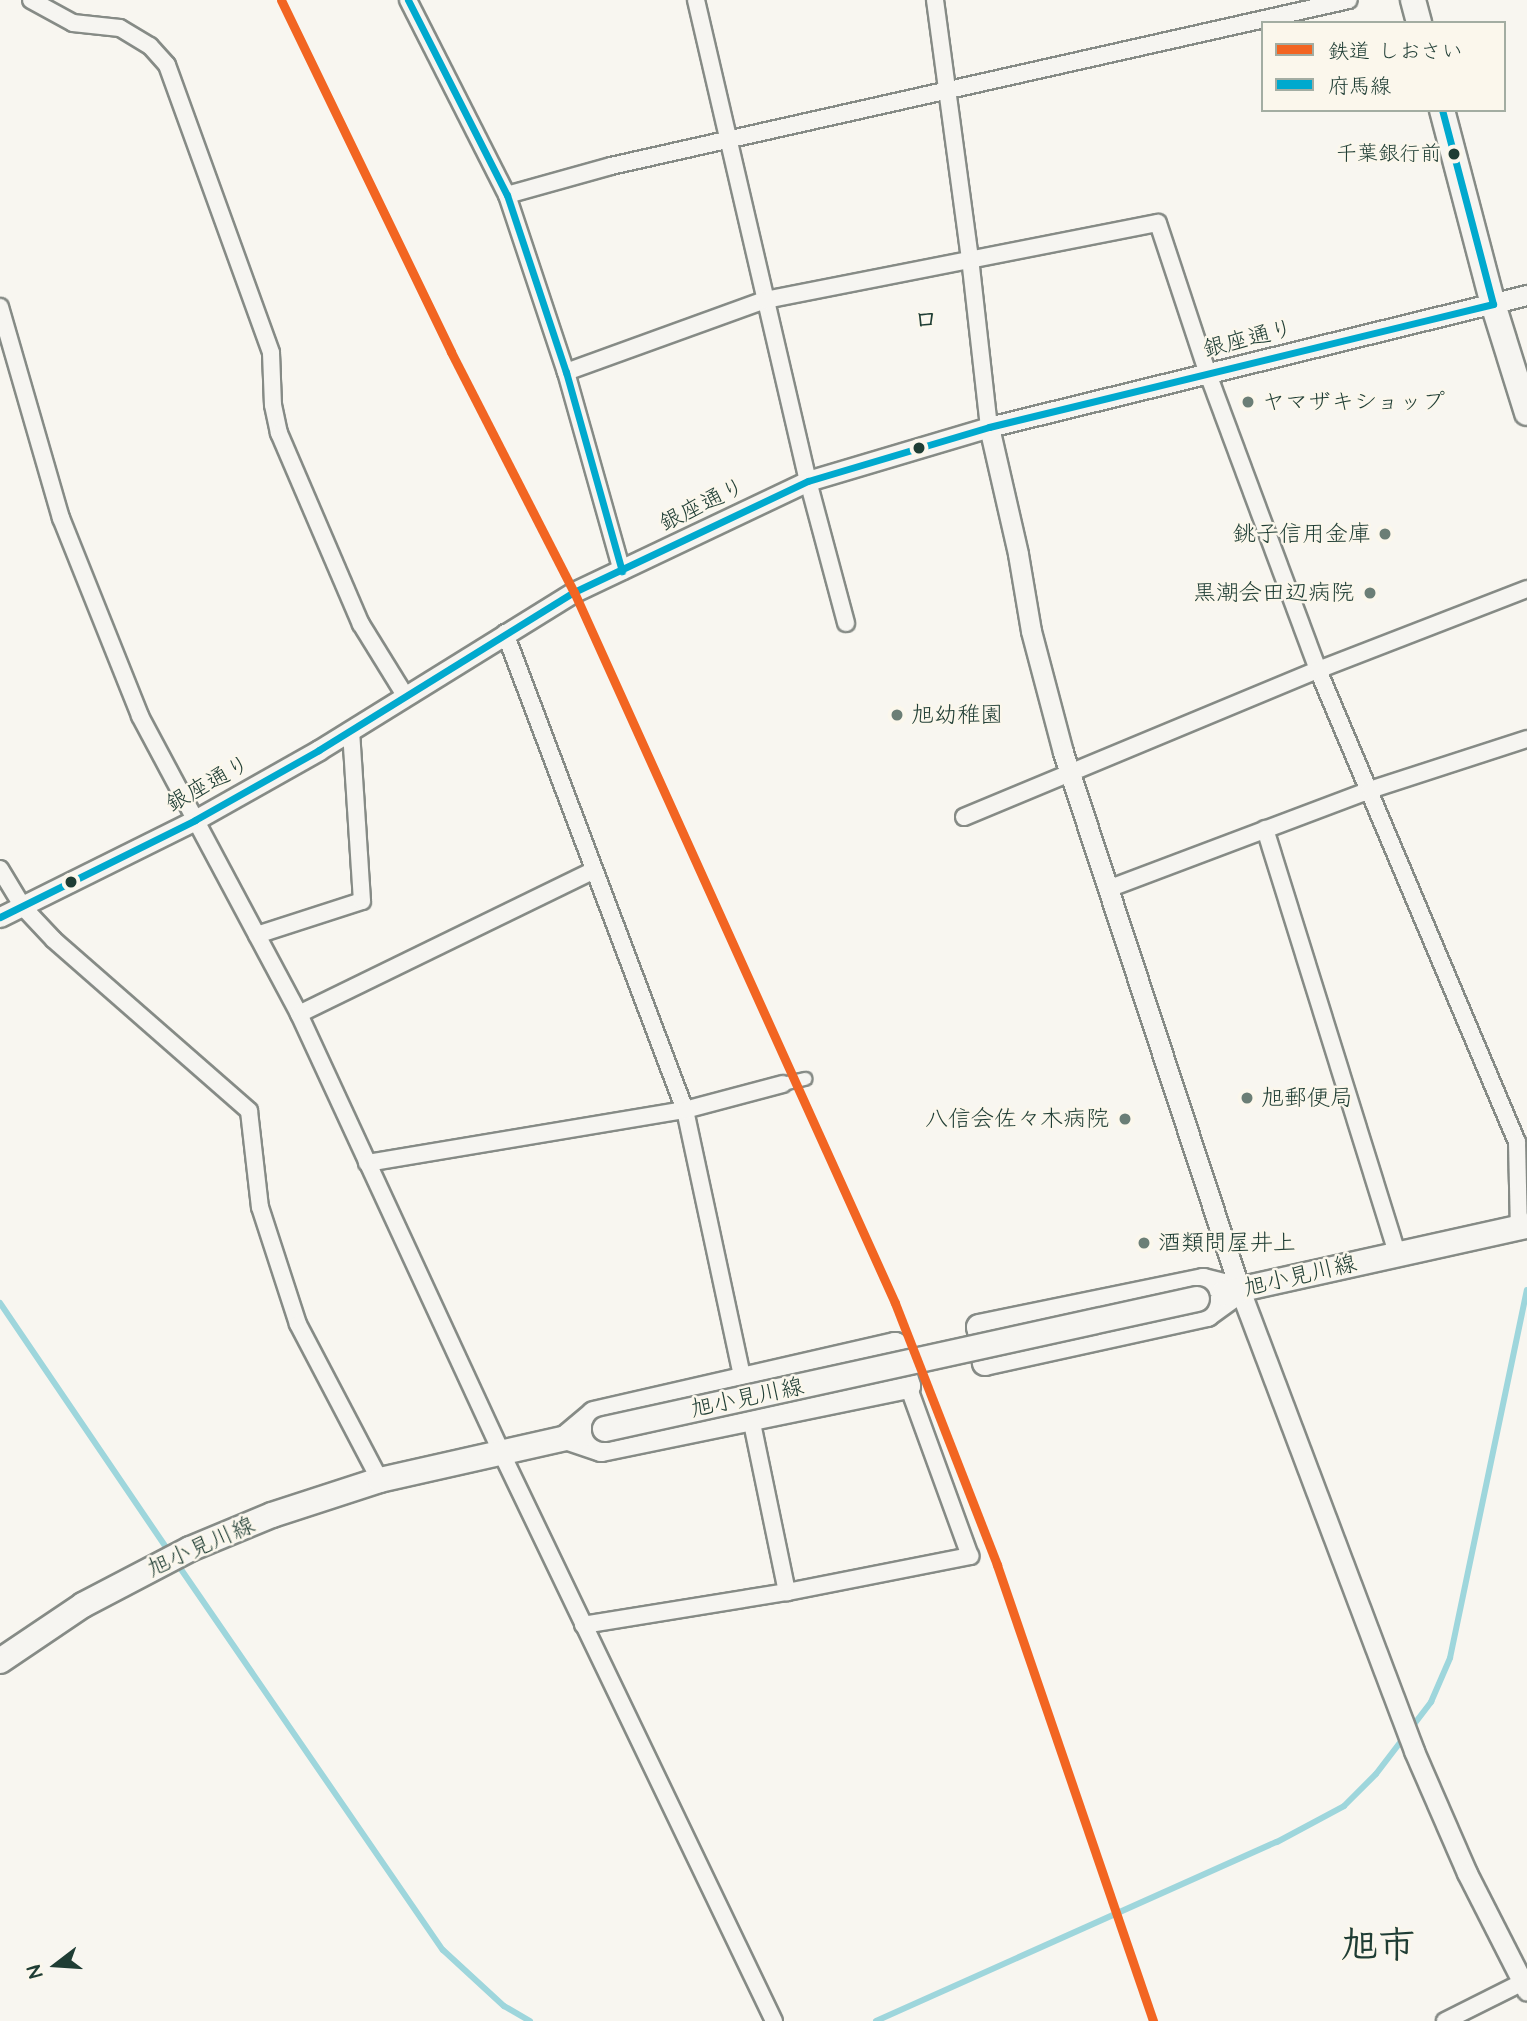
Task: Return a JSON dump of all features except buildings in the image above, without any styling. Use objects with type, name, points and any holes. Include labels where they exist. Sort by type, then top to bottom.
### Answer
[{"type":"main road","points":[[1413,0],[1418,21]]},
{"type":"main road","points":[[1443,112],[1493,304],[1527,413]]},
{"type":"main road","name":"旭小見川線","points":[[0,1661],[83,1605],[184,1552],[272,1515],[380,1480],[1523,1227]]},
{"type":"main road","points":[[1203,1281],[1240,1290],[1207,1314],[985,1363],[979,1327],[1203,1281]]},
{"type":"main road","points":[[895,1345],[908,1386],[601,1449],[568,1437],[594,1414],[743,1381],[895,1345]]},
{"type":"street","points":[[31,0],[73,23],[120,28],[150,46],[167,65],[271,353],[272,405],[279,433],[361,624],[405,697]]},
{"type":"street","points":[[408,0],[507,195],[566,372],[622,571]]},
{"type":"street","points":[[696,0],[808,481],[846,623]]},
{"type":"street","points":[[935,0],[970,258],[989,427],[1018,554],[1031,631],[1070,773],[1240,1290],[1414,1751],[1467,1873],[1525,1985],[1445,2021]]},
{"type":"street","points":[[507,195],[611,166],[1349,0]]},
{"type":"street","points":[[566,372],[765,300],[1158,223],[1208,374],[1318,670],[1517,1142],[1523,1227]]},
{"type":"street","name":"銀座通り","points":[[0,917],[195,820],[351,731],[574,592],[808,481],[989,427],[1527,295]]},
{"type":"street","points":[[0,307],[61,518],[140,716],[299,1014],[501,1452],[774,2021]]},
{"type":"street","points":[[964,817],[1318,670],[1527,589]]},
{"type":"street","points":[[505,633],[685,1110],[743,1381]]},
{"type":"street","points":[[257,935],[362,901],[351,731]]},
{"type":"street","points":[[1108,889],[1370,790],[1527,739]]},
{"type":"street","points":[[1265,829],[1396,1254]]},
{"type":"street","points":[[0,869],[23,907],[54,940],[249,1111],[260,1207],[298,1324],[380,1480]]},
{"type":"street","points":[[299,1014],[594,870]]},
{"type":"street","points":[[367,1163],[685,1110],[805,1079]]},
{"type":"street","points":[[583,1625],[787,1592],[970,1556],[908,1386]]},
{"type":"street","points":[[751,1418],[787,1592]]},
{"type":"waterway","points":[[876,2021],[1277,1842],[1344,1806],[1376,1774],[1431,1702],[1450,1658],[1527,1290]]},
{"type":"waterway","points":[[0,1303],[170,1553]]},
{"type":"waterway","points":[[176,1562],[443,1950],[504,2006],[530,2021]]},
{"type":"rail line","name":"しおさい","points":[[281,0],[451,352],[574,592],[895,1303],[997,1565],[1153,2021]]},
{"type":"transit line","name":"府馬線","points":[[408,0],[507,195],[566,372],[622,571]]},
{"type":"transit line","name":"府馬線","points":[[0,917],[195,820],[319,750],[574,592],[808,481],[989,427],[1493,304],[1443,112]]},
{"type":"place","name":"千葉銀行前","points":[[1454,154]]},
{"type":"place","name":"ヤマザキショップ","points":[[1248,402]]},
{"type":"place","name":"銚子信用金庫","points":[[1385,534]]},
{"type":"place","name":"黒潮会田辺病院","points":[[1370,593]]},
{"type":"place","name":"旭幼稚園","points":[[897,715]]},
{"type":"place","name":"旭郵便局","points":[[1247,1098]]},
{"type":"place","name":"八信会佐々木病院","points":[[1125,1119]]},
{"type":"place","name":"酒類問屋井上","points":[[1144,1243]]},
{"type":"district","name":"ロ","points":[[926,321]]},
{"type":"district","name":"旭市","points":[[1378,1947]]}]
